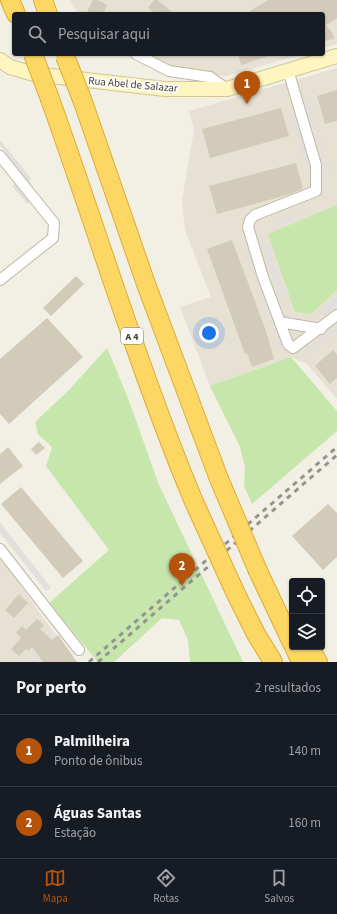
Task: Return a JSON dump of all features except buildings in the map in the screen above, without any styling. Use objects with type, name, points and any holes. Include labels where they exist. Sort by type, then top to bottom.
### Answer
[{"type":"highway","points":[[10,0],[15,12]]},
{"type":"highway","points":[[43,0],[47,12]]},
{"type":"highway","name":"A 4","points":[[34,56],[86,199],[116,294],[194,502],[236,594],[256,634],[273,662]]},
{"type":"highway","points":[[65,56],[83,102],[146,284],[219,479],[258,571],[289,637]]},
{"type":"highway","points":[[273,602],[289,621]]},
{"type":"highway","points":[[256,634],[264,662]]},
{"type":"highway","points":[[295,650],[301,662]]},
{"type":"highway","points":[[311,650],[318,662]]},
{"type":"street","points":[[140,56],[169,71],[210,77],[227,89]]},
{"type":"street","name":"Rua Abel de Salazar","points":[[0,60],[10,66],[34,74],[165,89],[227,89],[337,56]]},
{"type":"street","points":[[288,70],[316,165],[316,191],[255,215],[250,220],[248,227],[263,277],[288,344],[294,348],[321,329],[337,315]]},
{"type":"street","points":[[0,156],[54,222],[54,238],[0,280]]},
{"type":"street","points":[[280,322],[321,329]]},
{"type":"street","points":[[0,549],[79,650]]},
{"type":"shaded area","points":[[70,0],[337,0],[337,44],[325,47],[325,12],[77,12]]},
{"type":"shaded area","points":[[151,56],[296,56],[226,76],[172,68]]},
{"type":"shaded area","points":[[337,68],[337,399],[307,364],[291,357],[210,386],[180,307],[211,297],[185,230],[182,200],[194,130],[189,111]]},
{"type":"shaded area","points":[[307,104],[310,104],[330,173],[327,174]]},
{"type":"shaded area","points":[[294,108],[311,168],[307,169],[290,110]]},
{"type":"shaded area","points":[[0,140],[31,178],[29,183],[0,146]]},
{"type":"shaded area","points":[[16,183],[30,201],[27,204],[12,186]]},
{"type":"shaded area","points":[[297,213],[299,218],[276,227],[274,222]]},
{"type":"shaded area","points":[[246,238],[284,350],[281,351],[243,239]]},
{"type":"shaded area","points":[[267,242],[286,298],[280,299],[262,244]]},
{"type":"shaded area","points":[[337,294],[337,305],[326,314],[321,309]]},
{"type":"shaded area","points":[[337,324],[337,330],[308,355],[305,352]]},
{"type":"shaded area","points":[[0,522],[51,588],[46,591],[0,533]]},
{"type":"shaded area","points":[[0,557],[50,627],[25,662],[0,662]]},
{"type":"shaded area","points":[[50,627],[72,657],[66,662],[25,662]]},
{"type":"green space","points":[[337,205],[337,290],[311,314],[295,312],[268,234]]},
{"type":"green space","points":[[107,348],[128,398],[159,485],[243,662],[190,662],[188,640],[179,620],[162,618],[114,662],[98,662],[49,603],[109,550],[46,466],[52,447],[38,434],[35,422],[68,391]]},
{"type":"green space","points":[[291,357],[337,411],[337,431],[252,504],[244,486],[245,467],[240,447],[210,386]]},
{"type":"railway","points":[[89,662],[337,447]]},
{"type":"railway","points":[[98,662],[337,455]]},
{"type":"place","name":"Palmilheira","points":[[247,104]]},
{"type":"place","name":"Águas Santas","points":[[182,586]]}]
